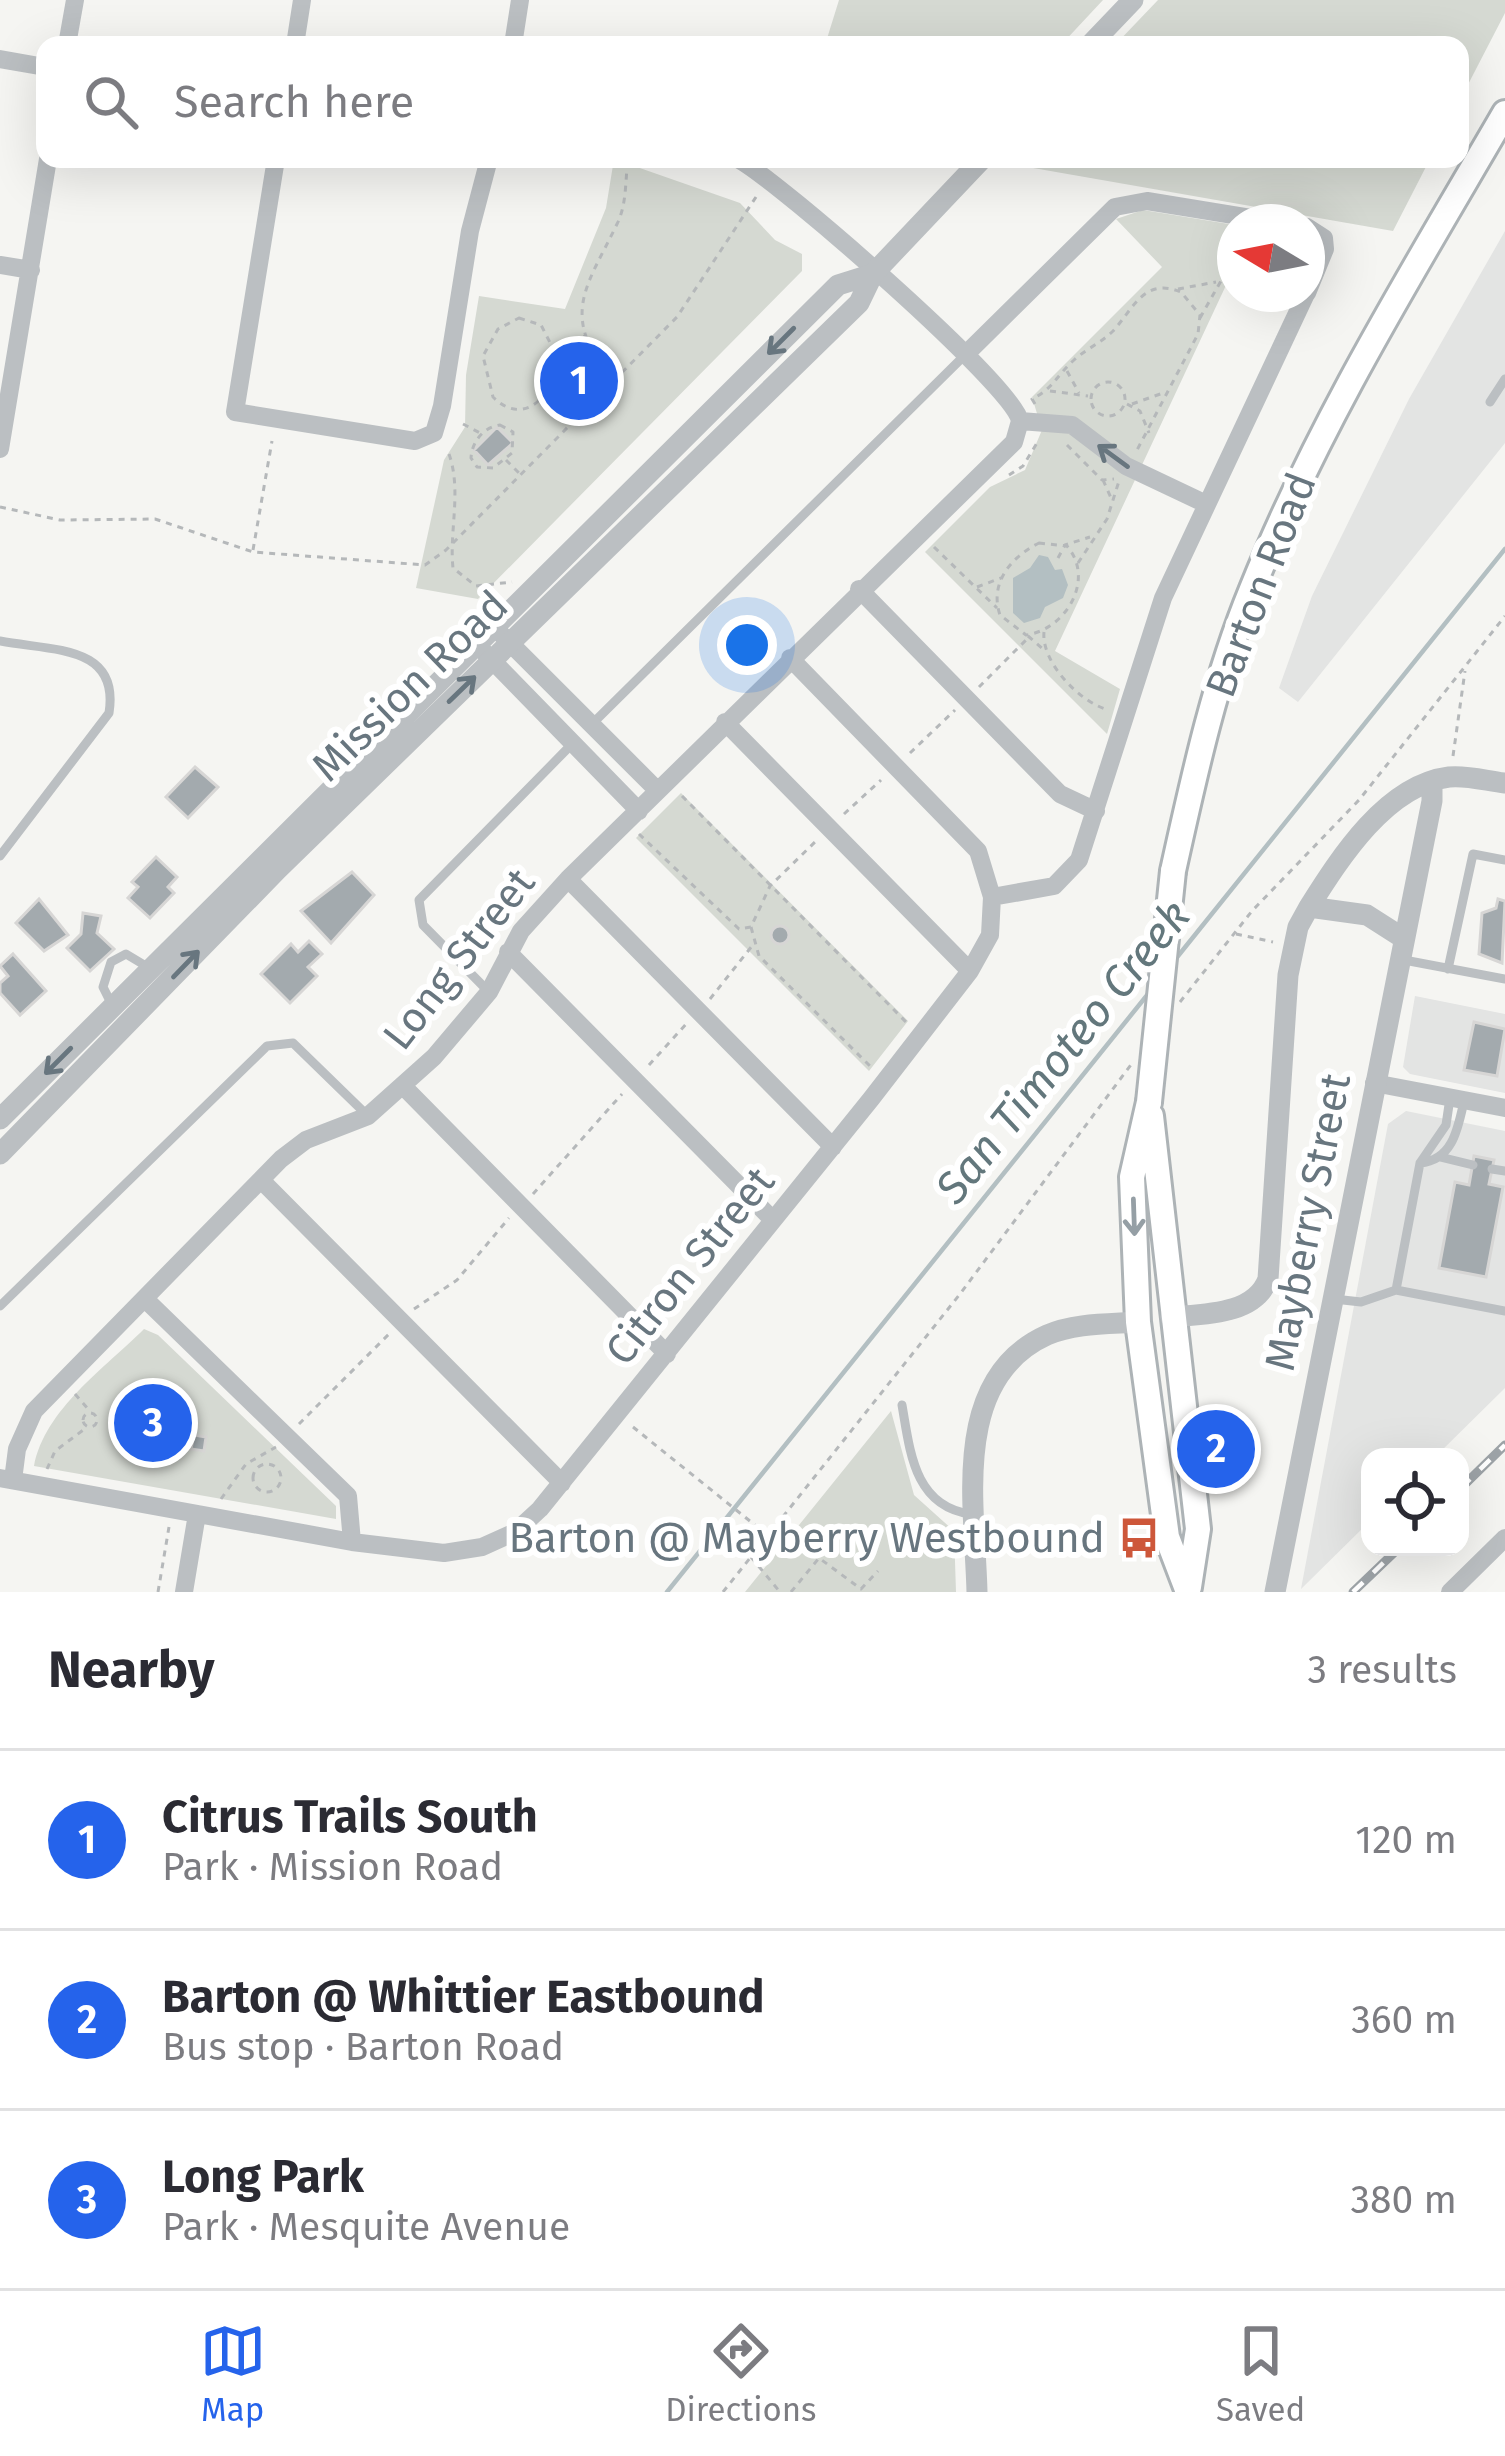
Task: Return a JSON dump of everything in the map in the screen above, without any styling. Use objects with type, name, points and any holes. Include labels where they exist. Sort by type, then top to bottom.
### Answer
[{"type":"main road","name":"Barton Road","points":[[1188,1592],[1167,1538],[1138,1322],[1132,1177],[1149,1102],[1173,871],[1217,690],[1287,506],[1332,413],[1505,113]]},
{"type":"main road","name":"Barton Road","points":[[1149,1102],[1162,1174],[1171,1317],[1198,1529],[1188,1592]]},
{"type":"street","points":[[69,36],[75,0]]},
{"type":"street","points":[[296,36],[302,0]]},
{"type":"street","points":[[514,36],[520,0]]},
{"type":"street","points":[[1099,36],[1133,0]]},
{"type":"street","points":[[0,59],[36,65]]},
{"type":"street","points":[[0,449],[47,168]]},
{"type":"street","points":[[275,168],[235,412],[415,441],[434,433],[487,168]]},
{"type":"street","points":[[750,168],[811,213],[964,355],[1011,400],[1020,421],[1072,425],[1126,466],[1206,504]]},
{"type":"street","name":"Mission Road","points":[[0,1154],[278,869],[859,303],[873,274],[973,168]]},
{"type":"street","points":[[964,355],[1115,207],[1148,201],[1217,212]]},
{"type":"street","points":[[0,265],[31,270]]},
{"type":"street","name":"Mission Road","points":[[0,1119],[838,285],[873,274]]},
{"type":"street","points":[[790,658],[963,832],[978,851],[992,897],[1040,891],[1066,878],[1079,860],[1096,811],[1163,598],[1298,312]]},
{"type":"street","name":"Long Street","points":[[6,1479],[34,1411],[306,1140],[368,1116],[403,1086],[489,992],[508,952],[568,879],[639,811],[668,792],[725,722],[1014,442],[1020,421]]},
{"type":"street","points":[[859,590],[1060,794],[1096,811]]},
{"type":"street","points":[[492,626],[591,725],[668,792]]},
{"type":"street","points":[[476,643],[639,811]]},
{"type":"street","points":[[725,722],[970,971]]},
{"type":"street","points":[[573,743],[591,725]]},
{"type":"street","points":[[1441,779],[1505,783]]},
{"type":"street","name":"Mayberry Street","points":[[1171,1317],[1241,1307],[1255,1300],[1268,1279],[1293,944],[1309,907],[1367,827],[1441,779]]},
{"type":"street","name":"Mayberry Street","points":[[1275,1592],[1401,949],[1432,801],[1441,779]]},
{"type":"street","points":[[568,879],[833,1147]]},
{"type":"street","name":"Citron Street","points":[[6,1479],[352,1542],[444,1553],[482,1547],[515,1532],[562,1483],[667,1354],[970,971],[990,935],[992,897]]},
{"type":"street","points":[[1309,907],[1366,915],[1401,949]]},
{"type":"street","points":[[508,952],[773,1220]]},
{"type":"street","points":[[1374,1083],[1505,1108]]},
{"type":"street","points":[[403,1086],[667,1354]]},
{"type":"street","points":[[261,1180],[562,1483]]},
{"type":"street","points":[[145,1299],[348,1496],[352,1542]]},
{"type":"street","points":[[977,1592],[975,1433],[984,1399],[1010,1359],[1049,1334],[1138,1322]]},
{"type":"street","points":[[184,1592],[197,1514]]},
{"type":"street","points":[[1450,1592],[1505,1538]]},
{"type":"lane","points":[[591,725],[964,355]]},
{"type":"lane","points":[[1490,402],[1505,380]]},
{"type":"lane","points":[[0,641],[84,656],[101,665],[113,687],[109,713],[0,856]]},
{"type":"lane","points":[[489,992],[423,925],[419,900],[573,743]]},
{"type":"lane","points":[[1448,968],[1473,854],[1505,860]]},
{"type":"lane","points":[[1401,949],[1448,968],[1505,979]]},
{"type":"lane","points":[[113,1007],[103,987],[111,962],[126,954],[151,969]]},
{"type":"lane","points":[[0,1306],[267,1046],[284,1040],[301,1048],[368,1116]]},
{"type":"lane","points":[[1440,1157],[1451,1145],[1457,1099]]},
{"type":"lane","points":[[1396,1291],[1420,1163],[1457,1099]]},
{"type":"lane","points":[[1420,1163],[1440,1157],[1473,1165]]},
{"type":"lane","points":[[1492,1169],[1505,1171]]},
{"type":"lane","points":[[1333,1298],[1361,1302],[1396,1291],[1505,1311]]},
{"type":"lane","points":[[902,1405],[918,1478],[934,1500],[952,1511],[975,1514]]},
{"type":"path","points":[[613,381],[598,364],[586,333],[585,288],[624,206],[627,168]]},
{"type":"path","points":[[1176,290],[1217,282]]},
{"type":"path","points":[[1199,319],[1217,282]]},
{"type":"path","points":[[519,318],[531,319],[550,334],[558,358],[546,395],[526,410],[513,410],[493,397],[484,356],[498,329],[519,318]]},
{"type":"path","points":[[570,356],[586,333]]},
{"type":"path","points":[[467,353],[484,356]]},
{"type":"path","points":[[558,358],[570,356],[598,364]]},
{"type":"path","points":[[1067,368],[1070,384],[1080,394]]},
{"type":"path","points":[[1090,396],[1102,382],[1119,386],[1127,403],[1140,411],[1149,435]]},
{"type":"path","points":[[1050,391],[1090,396]]},
{"type":"path","points":[[1090,396],[1096,413],[1105,417],[1114,416],[1127,403],[1164,392]]},
{"type":"path","points":[[463,424],[482,434]]},
{"type":"path","points":[[492,426],[509,427],[514,444],[506,460],[493,468],[473,463],[471,452],[482,434],[492,426]]},
{"type":"path","points":[[1058,437],[1103,481],[1112,500]]},
{"type":"path","points":[[253,552],[272,441]]},
{"type":"path","points":[[448,454],[457,483],[450,507],[456,538],[453,568],[476,586],[516,582]]},
{"type":"path","points":[[506,460],[520,474]]},
{"type":"path","points":[[1103,481],[1120,478]]},
{"type":"path","points":[[971,586],[988,586],[1032,547],[1091,537]]},
{"type":"path","points":[[1058,558],[1065,545]]},
{"type":"path","points":[[1026,635],[1044,632],[1069,609],[1078,562],[1065,545]]},
{"type":"path","points":[[1002,577],[996,599],[1000,616],[1044,650],[1083,699],[1116,712]]},
{"type":"path","points":[[1177,1006],[1234,933],[1359,800],[1505,616]]},
{"type":"path","points":[[1044,632],[1044,650]]},
{"type":"path","points":[[1441,779],[1465,669]]},
{"type":"path","points":[[668,792],[684,801],[908,1024]]},
{"type":"path","points":[[638,833],[732,928],[751,926]]},
{"type":"path","points":[[770,886],[751,926],[764,961],[872,1069]]},
{"type":"path","points":[[1234,933],[1293,944]]},
{"type":"path","points":[[745,961],[764,961]]},
{"type":"path","points":[[723,1592],[960,1294],[1134,1060]]},
{"type":"path","points":[[64,1404],[87,1381]]},
{"type":"path","points":[[31,1468],[46,1471],[55,1451],[86,1428],[92,1431],[96,1410],[89,1411],[75,1393]]},
{"type":"path","points":[[617,1414],[767,1535]]},
{"type":"path","points":[[220,1501],[222,1491],[243,1470],[277,1447],[263,1432]]},
{"type":"path","points":[[254,1472],[254,1482],[264,1492],[281,1483],[280,1473],[268,1464],[265,1453]]},
{"type":"path","points":[[243,1470],[254,1472],[268,1464]]},
{"type":"path","points":[[158,1592],[170,1525]]},
{"type":"path","points":[[751,1557],[780,1592]]},
{"type":"path","points":[[791,1592],[819,1558],[861,1589],[878,1571]]},
{"type":"shaded area","points":[[839,0],[1103,0],[1069,36],[828,36]]},
{"type":"shaded area","points":[[1158,0],[1505,0],[1505,13],[1469,83],[1469,36],[1124,36]]},
{"type":"shaded area","points":[[613,168],[640,168],[740,203],[775,240],[802,254],[802,271],[478,599],[416,588],[444,460],[465,427],[466,375],[479,296],[565,309],[606,208]]},
{"type":"shaded area","points":[[1033,168],[1425,168],[1393,231],[1325,219],[1325,204],[1239,204]]},
{"type":"shaded area","points":[[1143,210],[1217,222],[1217,304],[1055,651],[1120,689],[1107,734],[925,552],[990,487],[1025,470],[1042,430],[1032,397],[1162,267],[1116,219]]},
{"type":"shaded area","points":[[1505,231],[1505,443],[1298,702],[1279,688],[1312,596],[1409,399]]},
{"type":"shaded area","points":[[1039,555],[1048,557],[1055,570],[1062,569],[1068,585],[1063,598],[1045,607],[1040,618],[1024,623],[1013,613],[1013,578],[1030,568]]},
{"type":"shaded area","points":[[681,793],[908,1021],[869,1071],[636,838]]},
{"type":"shaded area","points":[[1415,996],[1505,1014],[1505,1093],[1410,1074],[1403,1067]]},
{"type":"shaded area","points":[[1406,1111],[1505,1131],[1505,1388],[1444,1448],[1361,1448],[1361,1530],[1301,1589],[1388,1124]]},
{"type":"shaded area","points":[[144,1329],[158,1335],[336,1506],[336,1519],[34,1466],[40,1445],[63,1408]]},
{"type":"shaded area","points":[[891,1411],[914,1495],[954,1531],[956,1592],[745,1592]]},
{"type":"building","points":[[497,427],[513,443],[488,465],[474,450]]},
{"type":"building","points":[[195,767],[218,787],[188,818],[166,797]]},
{"type":"building","points":[[156,857],[177,877],[168,887],[174,893],[150,918],[128,898],[138,887],[132,882]]},
{"type":"building","points":[[352,872],[374,895],[331,943],[301,911]]},
{"type":"building","points":[[39,899],[68,935],[44,951],[16,923]]},
{"type":"building","points":[[1498,899],[1505,901],[1502,963],[1479,954],[1482,913],[1496,908]]},
{"type":"building","points":[[83,913],[101,916],[97,933],[114,949],[90,971],[67,948],[81,934]]},
{"type":"building","points":[[780,926],[789,935],[780,944],[771,935]]},
{"type":"building","points":[[309,941],[322,954],[308,967],[317,976],[290,1003],[261,974],[291,944],[298,952]]},
{"type":"building","points":[[13,954],[46,991],[20,1015],[0,993],[0,983],[8,976],[0,966]]},
{"type":"building","points":[[1474,1022],[1505,1029],[1497,1076],[1464,1070]]},
{"type":"building","points":[[1474,1156],[1494,1160],[1489,1184],[1503,1187],[1486,1277],[1439,1268],[1455,1182],[1469,1185]]},
{"type":"building","points":[[194,1435],[206,1437],[204,1451],[191,1449]]},
{"type":"waterway","name":"San Timoteo Creek","points":[[1174,961],[1505,549]]},
{"type":"waterway","name":"San Timoteo Creek","points":[[667,1592],[1152,989]]},
{"type":"railway","points":[[1469,1480],[1505,1445]]},
{"type":"railway","points":[[1353,1592],[1391,1556]]},
{"type":"place","name":"Citrus Trails South","points":[[579,381]]},
{"type":"place","name":"Long Park","points":[[153,1423]]},
{"type":"place","name":"Barton @ Whittier Eastbound","points":[[1216,1449]]},
{"type":"place","name":"Barton @ Mayberry Westbound","points":[[1139,1538]]}]
